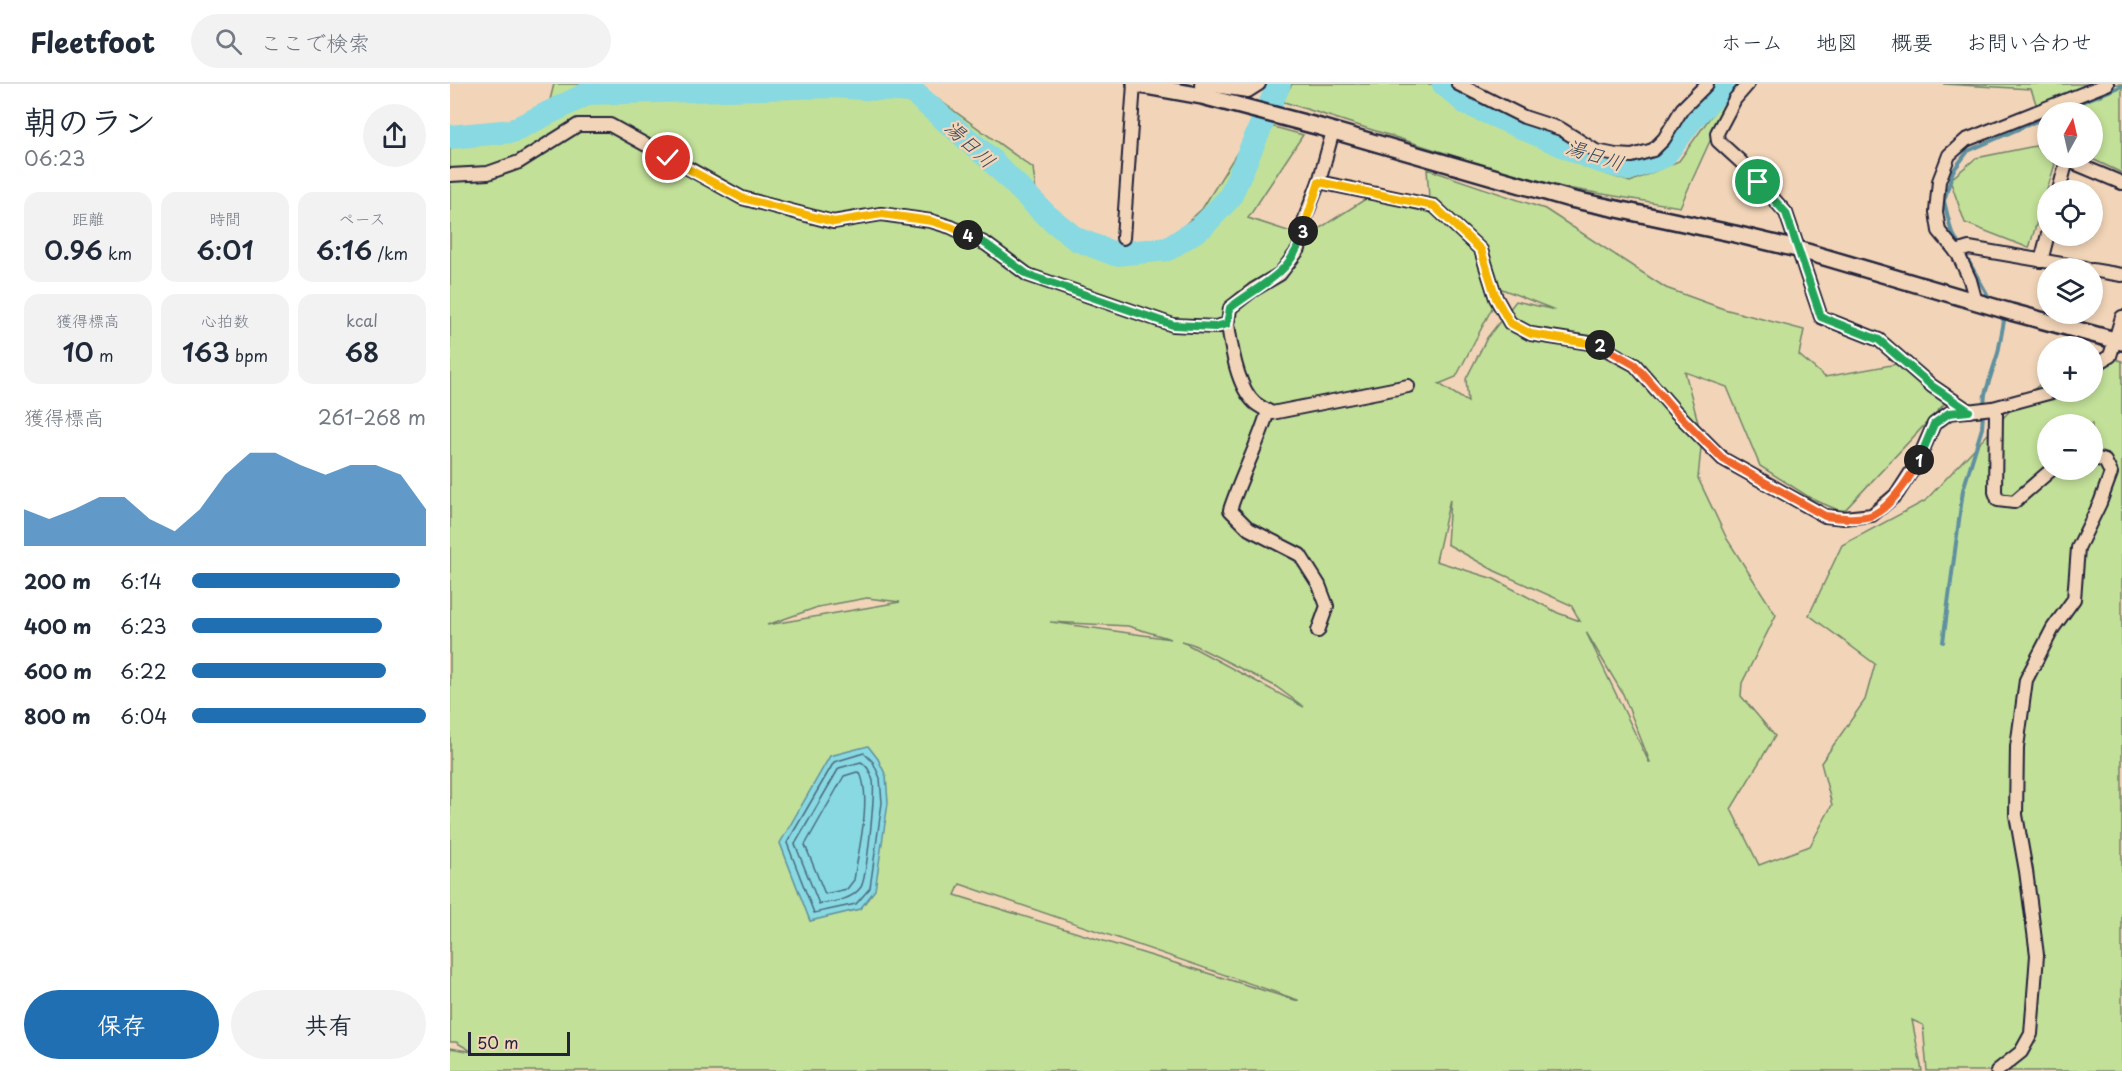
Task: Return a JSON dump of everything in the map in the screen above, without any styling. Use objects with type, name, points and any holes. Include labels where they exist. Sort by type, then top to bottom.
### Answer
[{"type":"street","points":[[1123,238],[1135,84],[1151,85],[1179,92],[1199,88],[1248,92],[1258,84]]},
{"type":"street","points":[[1458,84],[1524,117],[1561,129],[1596,151],[1632,156],[1653,150],[1664,139],[1682,110],[1707,84]]},
{"type":"street","points":[[1976,302],[1970,280],[1956,252],[1939,231],[1936,212],[1939,181],[1949,155],[1966,140],[2107,84]]},
{"type":"street","points":[[1740,87],[1717,133],[1718,141],[1741,162],[1786,213],[1821,317],[1879,340],[1932,386],[1969,411]]},
{"type":"street","points":[[1199,88],[1326,129],[1570,199],[1797,249],[2118,341]]},
{"type":"street","points":[[450,175],[488,173],[519,162],[578,125],[609,125],[742,198],[834,222],[882,214],[931,221],[951,227],[986,244],[1028,275],[1173,325],[1215,327],[1227,324]]},
{"type":"street","points":[[1326,129],[1319,182],[1305,218],[1299,249],[1280,274],[1253,290],[1230,308],[1227,324],[1232,353],[1243,383],[1254,402],[1272,413],[1408,386]]},
{"type":"street","points":[[2061,180],[2067,160],[2122,183]]},
{"type":"street","points":[[1319,182],[1434,206],[1481,250],[1496,298],[1510,323],[1531,334],[1596,344],[1635,365],[1675,411],[1723,459],[1825,516],[1844,518],[1872,515],[1898,494],[1917,463],[1934,424],[1949,413],[1993,408],[2037,396]]},
{"type":"street","points":[[1956,252],[1969,248],[2037,260]]},
{"type":"street","points":[[2103,272],[2122,275]]},
{"type":"street","points":[[2103,360],[2110,356],[2118,341],[2122,317]]},
{"type":"street","points":[[1993,408],[1996,414],[1995,492],[1998,500],[2014,502],[2039,480]]},
{"type":"street","points":[[1269,411],[1230,510],[1249,529],[1300,555],[1319,585],[1327,606],[1318,631]]},
{"type":"street","points":[[1997,1071],[2021,1052],[2031,1034],[2037,955],[2016,815],[2017,747],[2026,680],[2053,628],[2074,598],[2078,548],[2100,503],[2111,473],[2103,460]]},
{"type":"green space","points":[[554,84],[917,84],[1033,168],[1037,200],[1116,254],[1157,250],[1202,209],[1256,122],[1303,135],[1248,218],[1306,237],[1375,193],[1429,198],[1427,169],[1545,209],[1666,288],[1724,309],[1804,330],[1799,355],[1825,377],[1897,364],[1946,402],[1843,512],[1812,499],[1760,466],[1727,387],[1685,372],[1702,438],[1698,478],[1727,539],[1776,615],[1742,683],[1741,696],[1775,736],[1731,809],[1759,865],[1810,846],[1832,805],[1821,763],[1865,700],[1875,664],[1809,615],[1842,545],[1925,501],[2020,400],[2037,387],[2037,402],[2103,402],[2103,356],[2122,361],[2122,1071],[1927,1071],[1923,1025],[1912,1020],[1922,1071],[450,1071],[450,1048],[473,1052],[456,1042],[450,1042],[450,137],[526,124],[550,100]],"holes":[[[1502,289],[1555,310],[1516,301],[1487,338],[1466,379],[1468,402],[1439,384],[1456,377]],[[1450,499],[1447,544],[1495,571],[1571,605],[1580,621],[1558,613],[1494,579],[1436,561]],[[867,598],[900,602],[767,625],[818,607]],[[1052,622],[1128,626],[1171,639]],[[1586,632],[1623,694],[1649,762]],[[1181,641],[1192,644],[1275,686],[1304,707]],[[960,884],[1298,1001],[955,895]]]},
{"type":"green space","points":[[1292,84],[1432,84],[1470,112],[1585,167],[1630,182],[1679,161],[1728,92],[1729,99],[1680,207],[1543,184],[1281,101]]},
{"type":"green space","points":[[1943,84],[2122,84],[2122,173],[2103,164],[2103,102],[2037,102],[2037,107],[2031,89]]},
{"type":"green space","points":[[2035,146],[2037,148],[2037,168],[2054,168],[2050,180],[2037,180],[2037,222],[2029,248],[1965,223],[1950,180],[1976,158]]},
{"type":"water","points":[[868,746],[878,759],[886,776],[888,803],[875,890],[860,909],[810,921],[780,843],[830,756]]},
{"type":"waterway","name":"湯日川","points":[[799,84],[832,86]]},
{"type":"waterway","name":"湯日川","points":[[450,137],[512,131],[589,93],[832,86],[912,91],[989,158],[1046,215],[1076,239],[1115,254],[1168,249],[1203,226],[1230,197],[1279,84]]},
{"type":"waterway","name":"湯日川","points":[[1444,84],[1466,103],[1594,159],[1628,169],[1664,156],[1692,119],[1726,84]]},
{"type":"waterway","points":[[2082,102],[2122,86]]},
{"type":"waterway","points":[[1961,249],[1951,230],[1944,201],[1953,171],[1968,151],[2037,121]]},
{"type":"waterway","points":[[1965,255],[1991,301]]},
{"type":"waterway","points":[[1984,405],[2004,321],[2000,315]]},
{"type":"waterway","points":[[1943,642],[1963,490],[1982,428],[1983,413]]},
{"type":"route","points":[[668,158],[742,198],[834,222],[882,214],[931,221],[951,227],[986,244],[1028,275],[1173,325],[1215,327],[1227,324],[1230,308],[1253,290],[1280,274],[1299,249],[1305,218],[1319,182],[1434,206],[1481,250],[1496,298],[1510,323],[1531,334],[1596,344],[1635,365],[1675,411],[1723,459],[1825,516],[1844,518],[1872,515],[1898,494],[1917,463],[1934,424],[1949,413],[1969,411],[1932,386],[1879,340],[1821,317],[1786,213],[1758,182]]}]
